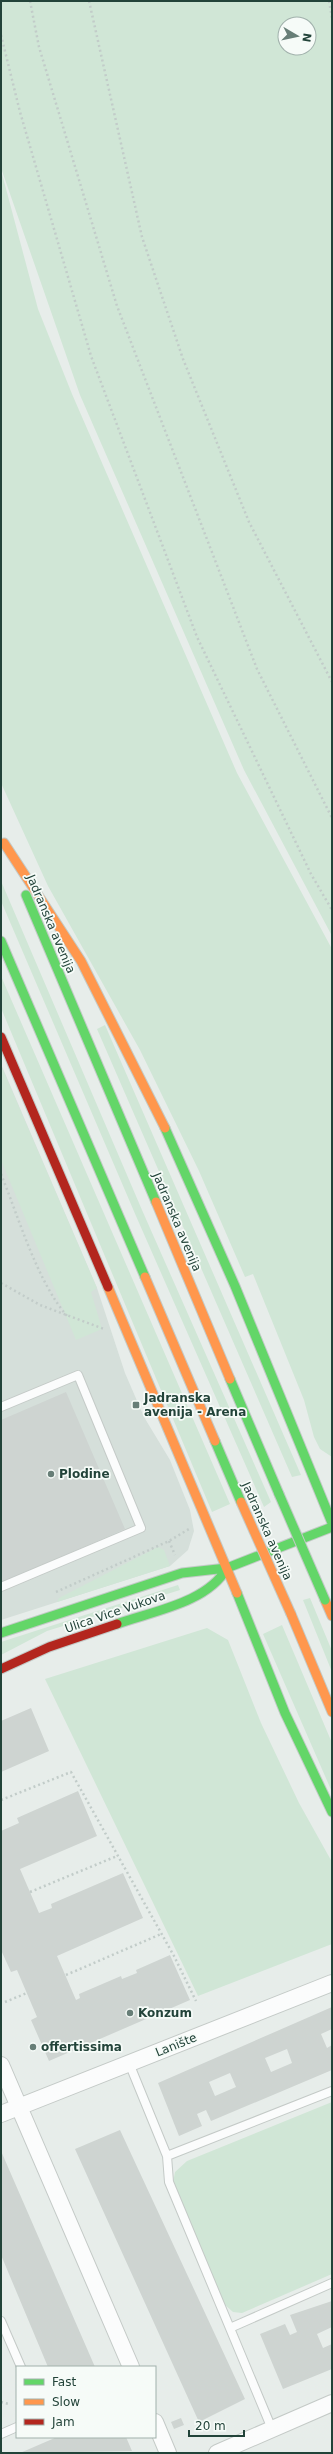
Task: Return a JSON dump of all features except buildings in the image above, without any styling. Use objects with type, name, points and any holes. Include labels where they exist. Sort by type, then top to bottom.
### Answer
[{"type":"main road","name":"Jadranska avenija","points":[[2,840],[332,1616]]},
{"type":"main road","points":[[2,840],[81,961],[173,1144],[235,1286],[332,1523]]},
{"type":"main road","name":"Jadranska avenija","points":[[1,940],[332,1712]]},
{"type":"main road","points":[[1,1037],[227,1568],[260,1656],[308,1769],[332,1812]]},
{"type":"main road","name":"Ulica Vice Vukova","points":[[1,1633],[182,1573],[227,1568],[332,1527]]},
{"type":"main road","name":"Ulica Vice Vukova","points":[[1,1669],[49,1648],[203,1594],[220,1580],[227,1568]]},
{"type":"street","name":"Lanište","points":[[1,2114],[332,1983]]},
{"type":"street","points":[[1,2065],[131,2366]]},
{"type":"street","points":[[217,2453],[332,2403]]},
{"type":"street","points":[[156,2424],[168,2453]]},
{"type":"lane","points":[[1,1406],[78,1375],[141,1528],[1,1587]]},
{"type":"lane","points":[[129,2063],[167,2156],[169,2182],[272,2429]]},
{"type":"lane","points":[[167,2156],[332,2091]]},
{"type":"lane","points":[[230,2328],[332,2283]]},
{"type":"lane","points":[[1,2321],[21,2366]]},
{"type":"lane","points":[[1,2434],[16,2427]]},
{"type":"path","points":[[30,1],[39,47],[117,306],[257,669],[332,818]]},
{"type":"path","points":[[89,1],[142,236],[183,359],[249,522],[332,682]]},
{"type":"path","points":[[329,1],[332,18]]},
{"type":"path","points":[[1,35],[20,112],[91,356],[191,622],[310,874],[332,910]]},
{"type":"path","points":[[1,1174],[39,1271],[57,1305],[68,1316]]},
{"type":"path","points":[[1,1283],[40,1305],[107,1330]]},
{"type":"path","points":[[50,1594],[170,1541],[195,1527]]},
{"type":"path","points":[[170,1541],[178,1562]]},
{"type":"path","points":[[1,1800],[71,1772],[161,1934],[196,2001]]},
{"type":"path","points":[[30,1892],[117,1856]]},
{"type":"path","points":[[66,1976],[161,1934]]},
{"type":"path","points":[[5,2002],[26,1993]]},
{"type":"path","points":[[1,2402],[9,2404]]},
{"type":"shaded area","points":[[1,1064],[97,1288],[125,1373],[144,1417],[170,1460],[190,1510],[194,1531],[188,1550],[170,1566],[1,1620]]},
{"type":"green space","points":[[1,1],[332,1],[332,936],[244,770],[80,395],[1,168]]},
{"type":"green space","points":[[1,170],[38,309],[72,394],[237,773],[332,949],[332,1457],[320,1449],[314,1437],[304,1400],[253,1274],[245,1277],[199,1171],[140,1050],[48,886],[1,783]]},
{"type":"green space","points":[[1,881],[142,1210],[271,1502],[264,1507],[136,1216],[1,901]]},
{"type":"green space","points":[[1,976],[230,1504],[212,1512],[1,1008]]},
{"type":"green space","points":[[105,1025],[301,1475],[292,1477],[97,1029]]},
{"type":"green space","points":[[1,1065],[97,1288],[91,1292],[102,1329],[76,1340],[1,1160]]},
{"type":"green space","points":[[158,1547],[164,1550],[170,1566],[57,1602],[59,1598]]},
{"type":"green space","points":[[178,1585],[180,1590],[47,1631],[1,1655],[1,1642]]},
{"type":"green space","points":[[310,1598],[332,1651],[332,1672],[303,1600]]},
{"type":"green space","points":[[282,1625],[332,1743],[332,1792],[263,1634]]},
{"type":"green space","points":[[207,1628],[228,1640],[261,1723],[299,1803],[332,1862],[332,1944],[198,1996],[45,1679]]},
{"type":"green space","points":[[332,2102],[332,2274],[242,2313],[233,2312],[224,2304],[173,2183],[175,2172],[187,2161]]},
{"type":"traffic: fast","points":[[26,895],[156,1202]]},
{"type":"traffic: fast","points":[[1,941],[145,1277]]},
{"type":"traffic: fast","points":[[165,1128],[235,1286],[332,1523]]},
{"type":"traffic: fast","points":[[230,1379],[279,1494]]},
{"type":"traffic: fast","points":[[215,1441],[241,1502]]},
{"type":"traffic: fast","points":[[279,1494],[325,1600]]},
{"type":"traffic: fast","points":[[1,1633],[182,1573],[227,1568],[332,1527]]},
{"type":"traffic: fast","points":[[117,1624],[162,1610],[193,1598],[218,1580],[227,1568]]},
{"type":"traffic: fast","points":[[237,1593],[285,1713],[332,1812]]},
{"type":"traffic: slow","points":[[4,843],[81,961],[165,1128]]},
{"type":"traffic: slow","points":[[156,1202],[230,1379]]},
{"type":"traffic: slow","points":[[145,1277],[215,1441]]},
{"type":"traffic: slow","points":[[108,1287],[237,1593]]},
{"type":"traffic: slow","points":[[241,1502],[291,1614]]},
{"type":"traffic: slow","points":[[325,1600],[332,1616]]},
{"type":"traffic: slow","points":[[291,1614],[332,1712]]},
{"type":"traffic: jam","points":[[1,1037],[108,1287]]},
{"type":"traffic: jam","points":[[1,1669],[49,1647],[117,1624]]},
{"type":"place","name":"Jadranska avenija - Arena","points":[[136,1405]]},
{"type":"place","name":"Plodine","points":[[51,1474]]},
{"type":"place","name":"Konzum","points":[[130,2013]]},
{"type":"place","name":"offertissima","points":[[33,2047]]}]
